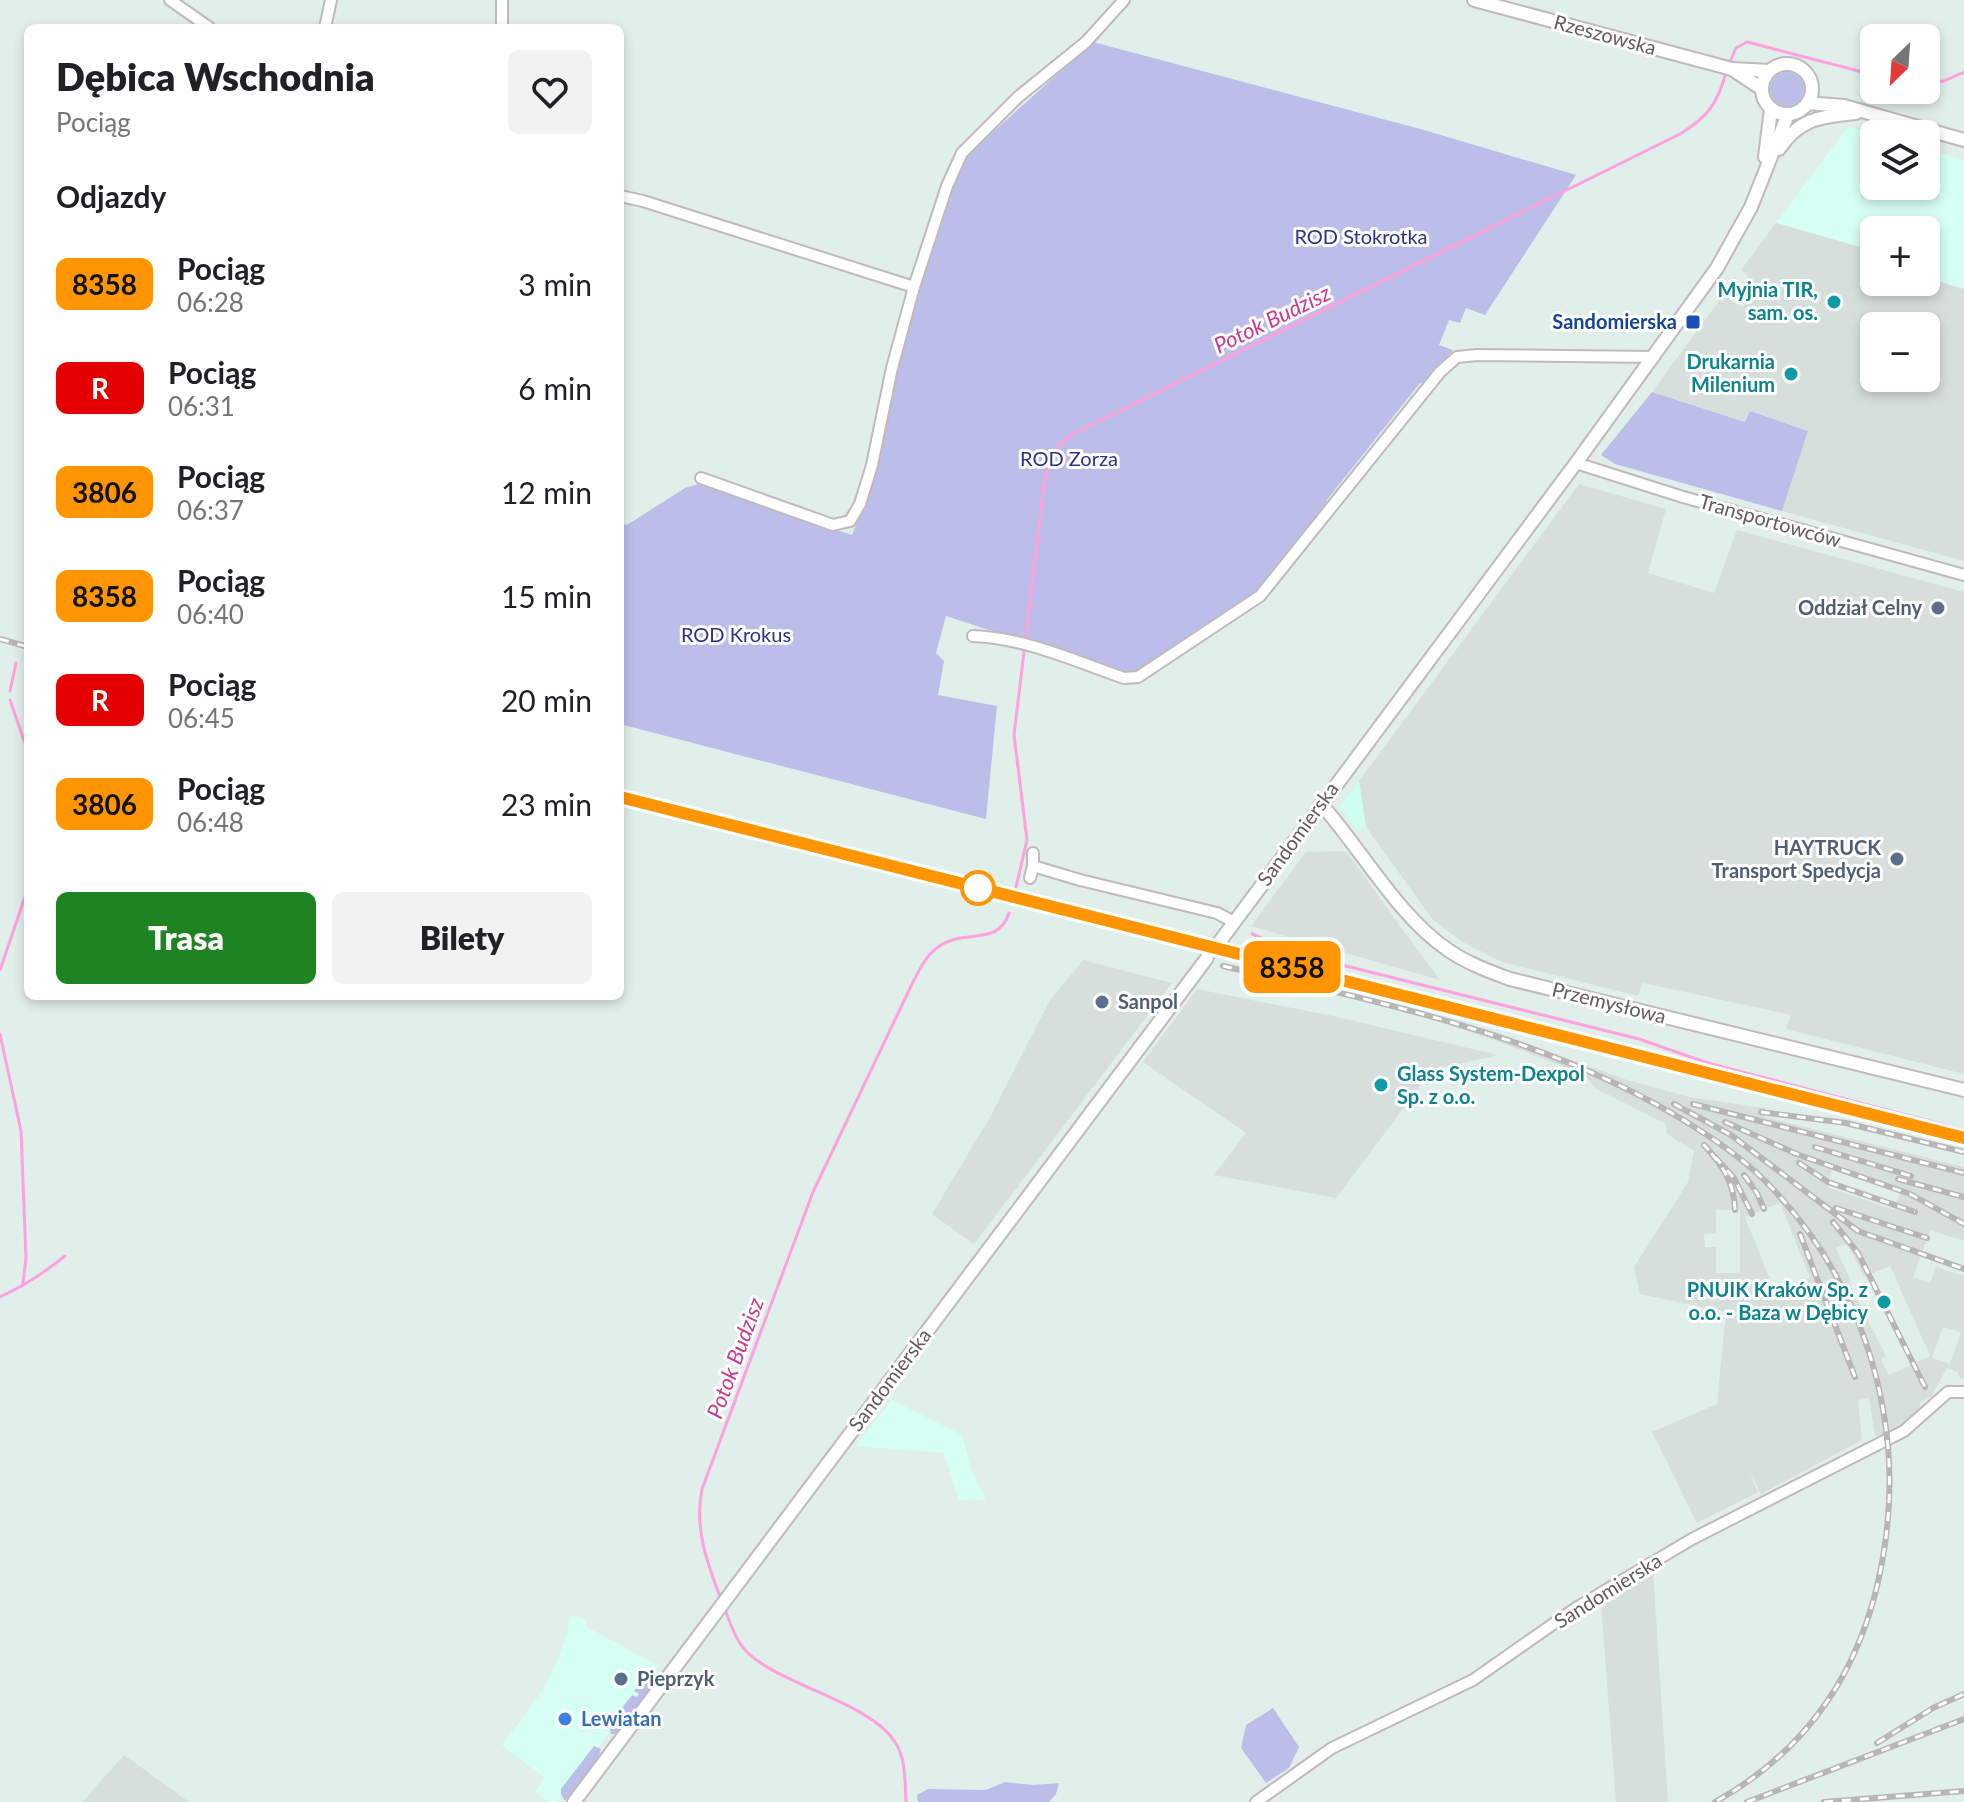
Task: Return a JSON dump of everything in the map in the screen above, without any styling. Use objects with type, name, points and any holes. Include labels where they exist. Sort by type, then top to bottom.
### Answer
[{"type":"street","points":[[170,0],[204,24]]},
{"type":"street","points":[[326,24],[331,0]]},
{"type":"street","points":[[502,0],[502,24]]},
{"type":"street","points":[[701,478],[833,525],[850,521],[860,504],[872,465],[892,368],[914,287],[947,186],[962,153],[1018,97],[1099,28],[1124,0]]},
{"type":"street","name":"Rzeszowska","points":[[1476,0],[1726,67],[1769,71]]},
{"type":"street","points":[[1780,65],[1793,65],[1808,76],[1812,88],[1802,109],[1788,114],[1771,109],[1762,89],[1769,71],[1780,65]]},
{"type":"street","name":"Rzeszowska","points":[[1726,67],[1762,89]]},
{"type":"street","points":[[1812,88],[1844,106]]},
{"type":"street","points":[[1807,103],[1844,106],[1964,140]]},
{"type":"street","points":[[1762,175],[1771,109]]},
{"type":"street","points":[[1762,175],[1789,134],[1808,121],[1828,115],[1865,112]]},
{"type":"street","points":[[1762,175],[1788,114]]},
{"type":"street","name":"Sandomierska","points":[[1218,944],[1717,268],[1751,207],[1762,175]]},
{"type":"street","points":[[624,197],[914,287]]},
{"type":"street","points":[[973,636],[1018,642],[1124,678],[1138,677],[1255,601],[1440,372],[1457,357],[1654,357]]},
{"type":"street","name":"Transportowców","points":[[1576,463],[1627,481],[1964,575]]},
{"type":"street","name":"Przemysłowa","points":[[1321,804],[1426,933],[1450,952],[1479,968],[1510,979],[1964,1090]]},
{"type":"street","points":[[1030,878],[1033,853]]},
{"type":"street","points":[[1033,866],[1217,913],[1234,922]]},
{"type":"street","name":"Sandomierska","points":[[574,1802],[1207,958]]},
{"type":"street","name":"Sandomierska","points":[[1256,1802],[1332,1748],[1473,1680],[1576,1608],[1692,1539],[1904,1431],[1948,1392],[1964,1392]]},
{"type":"shaded area","points":[[1848,127],[1860,130],[1860,200],[1940,200],[1940,153],[1964,160],[1964,289],[1940,282],[1940,216],[1860,216],[1860,247],[1776,223]]},
{"type":"shaded area","points":[[1776,223],[1860,247],[1860,296],[1940,296],[1940,282],[1964,289],[1964,561],[1782,511],[1808,431],[1750,411],[1746,422],[1652,392],[1727,290],[1733,295],[1732,301],[1743,307],[1753,296],[1757,288],[1746,280],[1748,276],[1741,270]]},
{"type":"shaded area","points":[[1579,484],[1666,509],[1648,573],[1714,593],[1737,530],[1964,592],[1964,1074],[1786,1029],[1791,1015],[1643,983],[1638,996],[1502,962],[1461,941],[1433,920],[1366,827],[1359,781]]},
{"type":"shaded area","points":[[1346,851],[1440,980],[1251,926],[1306,852]]},
{"type":"shaded area","points":[[1083,960],[1172,983],[974,1244],[932,1214],[990,1117],[1050,1000]]},
{"type":"shaded area","name":"Glass System-Dexpol Sp. z o.o.","points":[[1197,989],[1333,1016],[1498,1055],[1432,1070],[1336,1198],[1214,1175],[1246,1133],[1143,1062]]},
{"type":"shaded area","points":[[1452,1020],[1490,1030],[1624,1079],[1689,1097],[1765,1108],[1765,1117],[1964,1167],[1964,1241],[1930,1230],[1913,1277],[1930,1283],[1936,1267],[1964,1276],[1964,1379],[1958,1372],[1947,1368],[1931,1397],[1920,1402],[1920,1412],[1891,1432],[1875,1436],[1869,1398],[1858,1400],[1862,1440],[1761,1494],[1748,1469],[1758,1492],[1697,1523],[1652,1432],[1717,1404],[1726,1312],[1640,1294],[1634,1267],[1688,1182],[1694,1151],[1667,1134],[1666,1124],[1595,1088],[1585,1075],[1451,1026]],"holes":[[[1832,1170],[1900,1193],[1894,1210],[1827,1187]],[[1780,1203],[1810,1278],[1775,1292],[1745,1217]],[[1716,1210],[1740,1210],[1740,1273],[1716,1273],[1716,1247],[1705,1247],[1704,1234],[1716,1233]],[[1847,1243],[1864,1277],[1890,1266],[1930,1356],[1889,1375],[1881,1359],[1886,1356],[1836,1248]],[[1943,1327],[1961,1332],[1950,1364],[1932,1358]]]},
{"type":"shaded area","points":[[892,1400],[962,1435],[971,1469],[986,1500],[959,1500],[944,1453],[855,1446]]},
{"type":"shaded area","points":[[1653,1571],[1668,1802],[1616,1802],[1601,1603]]},
{"type":"shaded area","points":[[572,1615],[586,1620],[585,1626],[659,1666],[557,1802],[549,1802],[535,1792],[545,1778],[502,1745],[545,1687],[561,1652]]},
{"type":"shaded area","points":[[124,1755],[189,1802],[82,1802]]},
{"type":"green space","points":[[1093,42],[1424,130],[1576,175],[1485,315],[1466,308],[1460,323],[1449,320],[1439,345],[1453,350],[1426,385],[1420,383],[1326,501],[1331,505],[1258,594],[1142,671],[1124,674],[946,616],[936,653],[944,661],[938,695],[997,706],[986,819],[624,725],[624,524],[685,488],[698,484],[852,535],[872,483],[896,370],[940,217],[965,157]]},
{"type":"green space","points":[[1787,72],[1799,77],[1804,89],[1799,101],[1787,106],[1775,101],[1770,89],[1775,77]]},
{"type":"green space","points":[[1652,392],[1745,422],[1750,411],[1808,431],[1782,511],[1615,464],[1601,455]]},
{"type":"green space","points":[[649,1677],[655,1680],[654,1684],[617,1734],[611,1734],[609,1725],[632,1695],[637,1697],[639,1694],[634,1691]]},
{"type":"green space","points":[[1273,1708],[1299,1747],[1289,1768],[1266,1783],[1241,1748],[1246,1725]]},
{"type":"green space","points":[[594,1746],[601,1749],[598,1759],[565,1801],[561,1789]]},
{"type":"green space","points":[[1005,1782],[1033,1785],[1059,1783],[1056,1794],[1049,1802],[918,1802],[917,1795],[928,1789],[986,1790]]},
{"type":"sand","points":[[1359,781],[1366,827],[1357,831],[1340,806]]},
{"type":"waterway","name":"Potok Budzisz","points":[[1728,66],[1736,48],[1747,42],[1860,71]]},
{"type":"waterway","name":"Potok Budzisz","points":[[1940,81],[1964,72]]},
{"type":"waterway","name":"Potok Budzisz","points":[[1016,887],[1027,840],[1014,735],[1044,485],[1060,445],[1071,435],[1680,134],[1710,109],[1726,73]]},
{"type":"waterway","points":[[10,691],[16,663]]},
{"type":"waterway","points":[[10,700],[24,740]]},
{"type":"waterway","points":[[0,970],[24,900]]},
{"type":"waterway","name":"Potok Budzisz","points":[[721,1599],[701,1531],[702,1489],[813,1192],[926,959],[948,941],[997,930],[1009,913]]},
{"type":"waterway","points":[[1252,934],[1314,958],[1639,1039],[1708,1063],[1964,1130]]},
{"type":"waterway","points":[[0,1034],[21,1131],[26,1258],[23,1283]]},
{"type":"waterway","points":[[0,1297],[34,1279],[65,1256]]},
{"type":"waterway","name":"Potok Budzisz","points":[[725,1610],[734,1633],[748,1653],[782,1675],[847,1705],[883,1728],[901,1755],[906,1802]]},
{"type":"railway","points":[[0,639],[24,646]]},
{"type":"railway","points":[[624,798],[1964,1138]]},
{"type":"railway","points":[[1223,966],[1466,1026],[1583,1069],[1639,1095],[1703,1133],[1753,1170],[1801,1222],[1827,1260],[1849,1300],[1866,1343],[1880,1392],[1888,1442],[1888,1519],[1877,1585],[1851,1661],[1809,1726],[1782,1754],[1715,1802]]},
{"type":"railway","points":[[1674,1104],[1731,1135],[1858,1231],[1964,1269]]},
{"type":"railway","points":[[1693,1104],[1964,1173]]},
{"type":"railway","points":[[1761,1112],[1846,1123],[1964,1152]]},
{"type":"railway","points":[[1725,1122],[1799,1155],[1910,1194],[1964,1224]]},
{"type":"railway","points":[[1735,1210],[1726,1174],[1704,1145],[1734,1178],[1752,1214]]},
{"type":"railway","points":[[1815,1147],[1911,1176]]},
{"type":"railway","points":[[1799,1163],[1828,1182],[1915,1212]]},
{"type":"railway","points":[[1744,1175],[1764,1209]]},
{"type":"railway","points":[[1898,1179],[1964,1197]]},
{"type":"railway","points":[[1836,1208],[1927,1238]]},
{"type":"railway","points":[[1833,1222],[1858,1253],[1925,1387]]},
{"type":"railway","points":[[1800,1234],[1855,1377]]},
{"type":"railway","points":[[1877,1743],[1933,1708],[1964,1694]]},
{"type":"railway","points":[[1747,1802],[1964,1719]]},
{"type":"railway","points":[[1824,1802],[1964,1791]]},
{"type":"train","name":"8358","points":[[624,798],[1964,1138]]},
{"type":"place","name":"Myjnia TIR, sam. os.","points":[[1834,302]]},
{"type":"place","name":"Sandomierska","points":[[1693,322]]},
{"type":"place","name":"Drukarnia Milenium","points":[[1791,374]]},
{"type":"place","name":"Oddział Celny","points":[[1938,608]]},
{"type":"place","name":"HAYTRUCK Transport Spedycja","points":[[1897,859]]},
{"type":"place","name":"Sanpol","points":[[1102,1002]]},
{"type":"place","name":"Glass System-Dexpol Sp. z o.o.","points":[[1381,1085]]},
{"type":"place","name":"PNUIK Kraków Sp. z o.o. - Baza w Dębicy","points":[[1884,1302]]},
{"type":"place","name":"Pieprzyk","points":[[621,1679]]},
{"type":"place","name":"Lewiatan","points":[[565,1719]]},
{"type":"park label","name":"ROD Stokrotka","points":[[1361,237]]},
{"type":"park label","name":"ROD Zorza","points":[[1069,459]]},
{"type":"park label","name":"ROD Krokus","points":[[736,635]]}]
